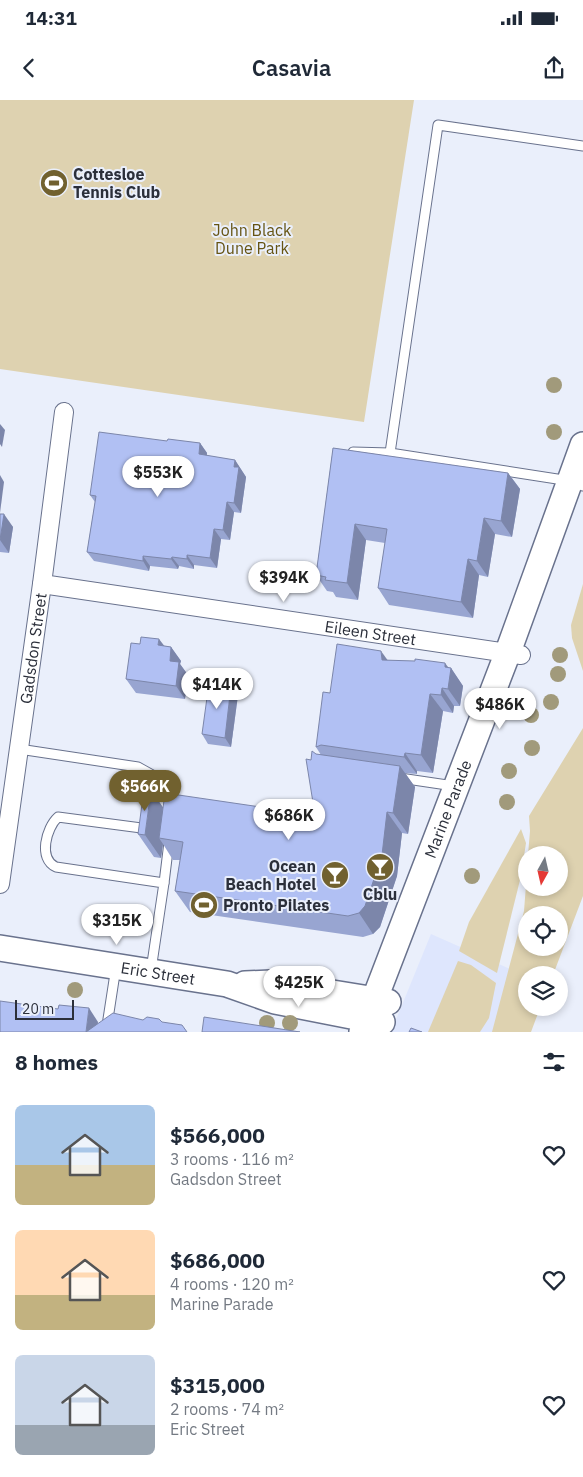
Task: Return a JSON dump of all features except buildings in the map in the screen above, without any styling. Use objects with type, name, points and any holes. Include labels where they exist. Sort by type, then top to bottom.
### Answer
[{"type":"main road","name":"Marine Parade","points":[[375,1018],[470,795],[515,654],[579,485],[583,445]]},
{"type":"main road","name":"Marine Parade","points":[[375,1018],[456,787],[515,654]]},
{"type":"main road","name":"Eric Street","points":[[0,948],[227,984],[275,1001],[375,1018]]},
{"type":"street","name":"Gadsdon Street","points":[[0,884],[64,412]]},
{"type":"street","name":"Eileen Street","points":[[42,584],[515,654]]},
{"type":"lane","points":[[390,453],[438,125],[583,146]]},
{"type":"lane","points":[[346,452],[390,453],[579,485]]},
{"type":"lane","points":[[18,751],[19,749],[138,767],[156,777],[175,800],[174,809]]},
{"type":"lane","points":[[156,777],[149,830],[58,817],[50,828],[47,839],[46,859],[56,867],[164,884]]},
{"type":"lane","points":[[389,777],[456,787]]},
{"type":"lane","points":[[151,972],[170,837]]},
{"type":"lane","points":[[106,1032],[116,966]]},
{"type":"shaded area","points":[[431,934],[512,970],[493,1032],[391,1032]]},
{"type":"green space","name":"John Black Dune Park","points":[[0,100],[414,100],[364,422],[0,369]]},
{"type":"green space","points":[[583,584],[583,671],[572,638],[571,625]]},
{"type":"green space","points":[[583,728],[583,896],[568,936],[568,906],[524,906],[525,896],[568,896],[568,846],[529,846],[529,816]]},
{"type":"green space","points":[[521,829],[526,846],[518,846],[518,888],[497,973],[459,951],[469,922]]},
{"type":"green space","points":[[518,934],[518,956],[560,956],[556,966],[518,966],[518,1016],[537,1016],[531,1032],[492,1032]]},
{"type":"green space","points":[[458,961],[471,965],[496,983],[489,1018],[480,1032],[428,1032]]},
{"type":"place","name":"Cottesloe Tennis Club","points":[[54,183]]},
{"type":"place","name":"Cblu","points":[[380,867]]},
{"type":"place","name":"Ocean Beach Hotel","points":[[335,875]]},
{"type":"place","name":"Pronto Pilates","points":[[204,905]]}]
